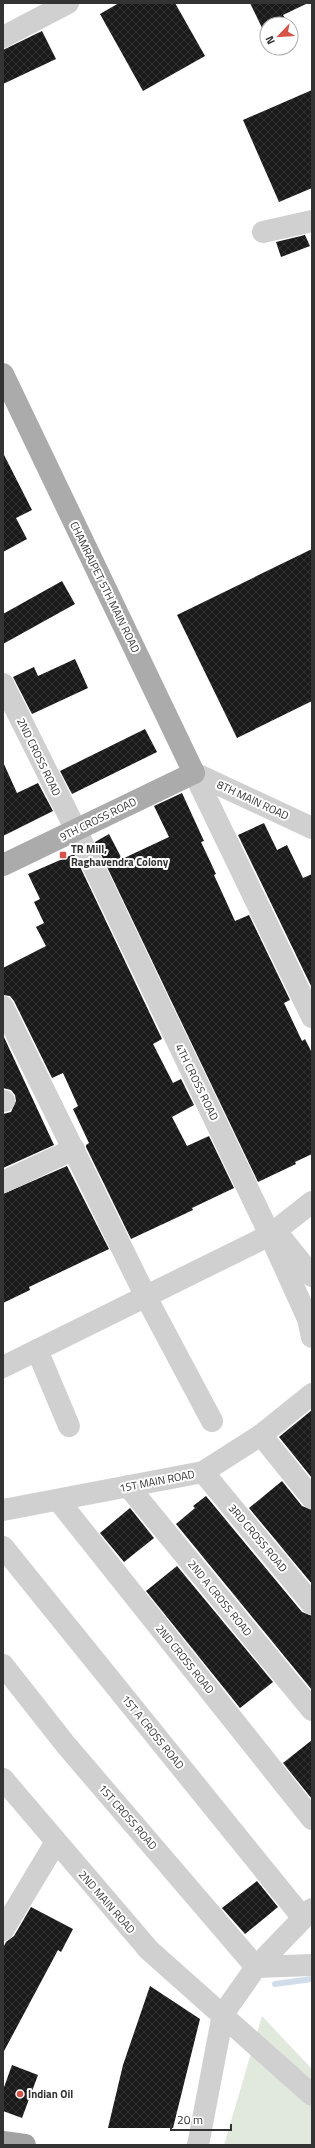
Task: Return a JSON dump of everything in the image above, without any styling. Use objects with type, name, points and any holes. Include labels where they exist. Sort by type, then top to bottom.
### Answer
[{"type":"highway","points":[[3,2142],[25,2145]]},
{"type":"main road","name":"CHAMRAJPET 5TH MAIN ROAD","points":[[3,374],[194,773]]},
{"type":"main road","name":"9TH CROSS ROAD","points":[[3,865],[194,773]]},
{"type":"street","points":[[3,37],[68,3]]},
{"type":"street","points":[[263,232],[312,221]]},
{"type":"street","name":"2ND CROSS ROAD","points":[[3,684],[76,830]]},
{"type":"street","points":[[194,773],[312,1016]]},
{"type":"street","name":"8TH MAIN ROAD","points":[[194,773],[312,828]]},
{"type":"street","name":"4TH CROSS ROAD","points":[[76,830],[273,1233],[308,1319],[312,1337]]},
{"type":"street","points":[[5,1015],[146,1296],[212,1421]]},
{"type":"street","points":[[3,1182],[74,1150]]},
{"type":"street","points":[[3,1367],[273,1233],[312,1202]]},
{"type":"street","points":[[273,1233],[312,1276]]},
{"type":"street","points":[[37,1350],[69,1426]]},
{"type":"street","name":"1ST MAIN ROAD","points":[[3,1510],[203,1472],[260,1435],[312,1394]]},
{"type":"street","points":[[260,1435],[312,1498]]},
{"type":"street","name":"3RD CROSS ROAD","points":[[203,1472],[312,1604]]},
{"type":"street","name":"2ND A CROSS ROAD","points":[[128,1486],[312,1710]]},
{"type":"street","name":"2ND CROSS ROAD","points":[[58,1500],[312,1819]]},
{"type":"street","name":"1ST A CROSS ROAD","points":[[3,1547],[308,1913]]},
{"type":"street","name":"1ST CROSS ROAD","points":[[3,1665],[66,1745],[256,1967]]},
{"type":"street","name":"2ND MAIN ROAD","points":[[3,1779],[149,1950],[223,2014],[312,2095]]},
{"type":"street","points":[[3,1930],[56,1842]]},
{"type":"street","points":[[198,2145],[223,2014],[256,1967],[308,1913]]},
{"type":"street","points":[[256,1967],[312,1965]]},
{"type":"shaded area","points":[[262,2016],[312,2069],[312,2145],[224,2145]]},
{"type":"building","points":[[119,3],[175,3],[205,56],[143,91],[100,14]]},
{"type":"building","points":[[250,3],[308,3],[284,16],[259,16],[259,22]]},
{"type":"building","points":[[42,31],[56,59],[3,84],[3,50]]},
{"type":"building","points":[[312,90],[312,188],[279,202],[243,120]]},
{"type":"building","points":[[305,235],[310,246],[281,257],[276,242]]},
{"type":"building","points":[[3,453],[32,510],[16,518],[27,539],[3,552]]},
{"type":"building","points":[[312,549],[312,701],[237,738],[177,615]]},
{"type":"building","points":[[62,581],[75,604],[3,644],[3,614]]},
{"type":"building","points":[[75,659],[88,688],[32,714],[13,677],[34,667],[38,676]]},
{"type":"building","points":[[145,729],[157,752],[72,794],[60,771]]},
{"type":"building","points":[[3,762],[17,793],[38,783],[53,811],[3,836]]},
{"type":"building","points":[[182,793],[204,841],[201,842],[235,921],[249,915],[290,1000],[284,1003],[302,1041],[305,1039],[312,1053],[312,1154],[295,1162],[296,1164],[258,1182],[95,842],[109,834],[122,859],[169,837],[154,806]]},
{"type":"building","points":[[264,823],[277,850],[287,845],[303,878],[312,874],[312,988],[238,835]]},
{"type":"building","points":[[74,854],[162,1039],[153,1044],[173,1083],[181,1079],[194,1105],[172,1117],[187,1146],[209,1136],[234,1188],[192,1208],[193,1210],[131,1239],[86,1147],[89,1143],[73,1109],[78,1106],[63,1073],[52,1078],[14,1001],[10,996],[3,995],[3,968],[46,946],[36,927],[44,923],[34,902],[40,899],[28,874]]},
{"type":"building","points":[[3,1035],[54,1145],[3,1168],[3,1114],[11,1112],[16,1101],[15,1095],[11,1090],[3,1088]]},
{"type":"building","points":[[67,1166],[109,1249],[29,1287],[30,1290],[3,1303],[3,1194]]},
{"type":"building","points":[[312,1410],[312,1478],[279,1437]]},
{"type":"building","points":[[282,1481],[302,1506],[312,1510],[312,1584],[249,1508]]},
{"type":"building","points":[[206,1496],[302,1612],[312,1616],[312,1690],[176,1524],[195,1508],[193,1506]]},
{"type":"building","points":[[130,1508],[154,1538],[124,1562],[100,1533]]},
{"type":"building","points":[[177,1566],[273,1682],[240,1708],[146,1591]]},
{"type":"building","points":[[312,1740],[312,1799],[283,1763]]},
{"type":"building","points":[[257,1881],[278,1907],[245,1934],[222,1908]]},
{"type":"building","points":[[31,1907],[73,1929],[61,1952],[58,1950],[3,2053],[3,1948],[6,1942],[14,1936]]},
{"type":"building","points":[[150,1986],[200,2019],[173,2128],[108,2128],[123,2065]]},
{"type":"building","points":[[12,2065],[38,2075],[22,2118],[3,2111],[3,2090]]},
{"type":"waterway","points":[[275,1984],[312,1979]]},
{"type":"place","name":"TR Mill, Raghavendra Colony","points":[[63,855]]},
{"type":"place","name":"Indian Oil","points":[[20,2094]]}]
